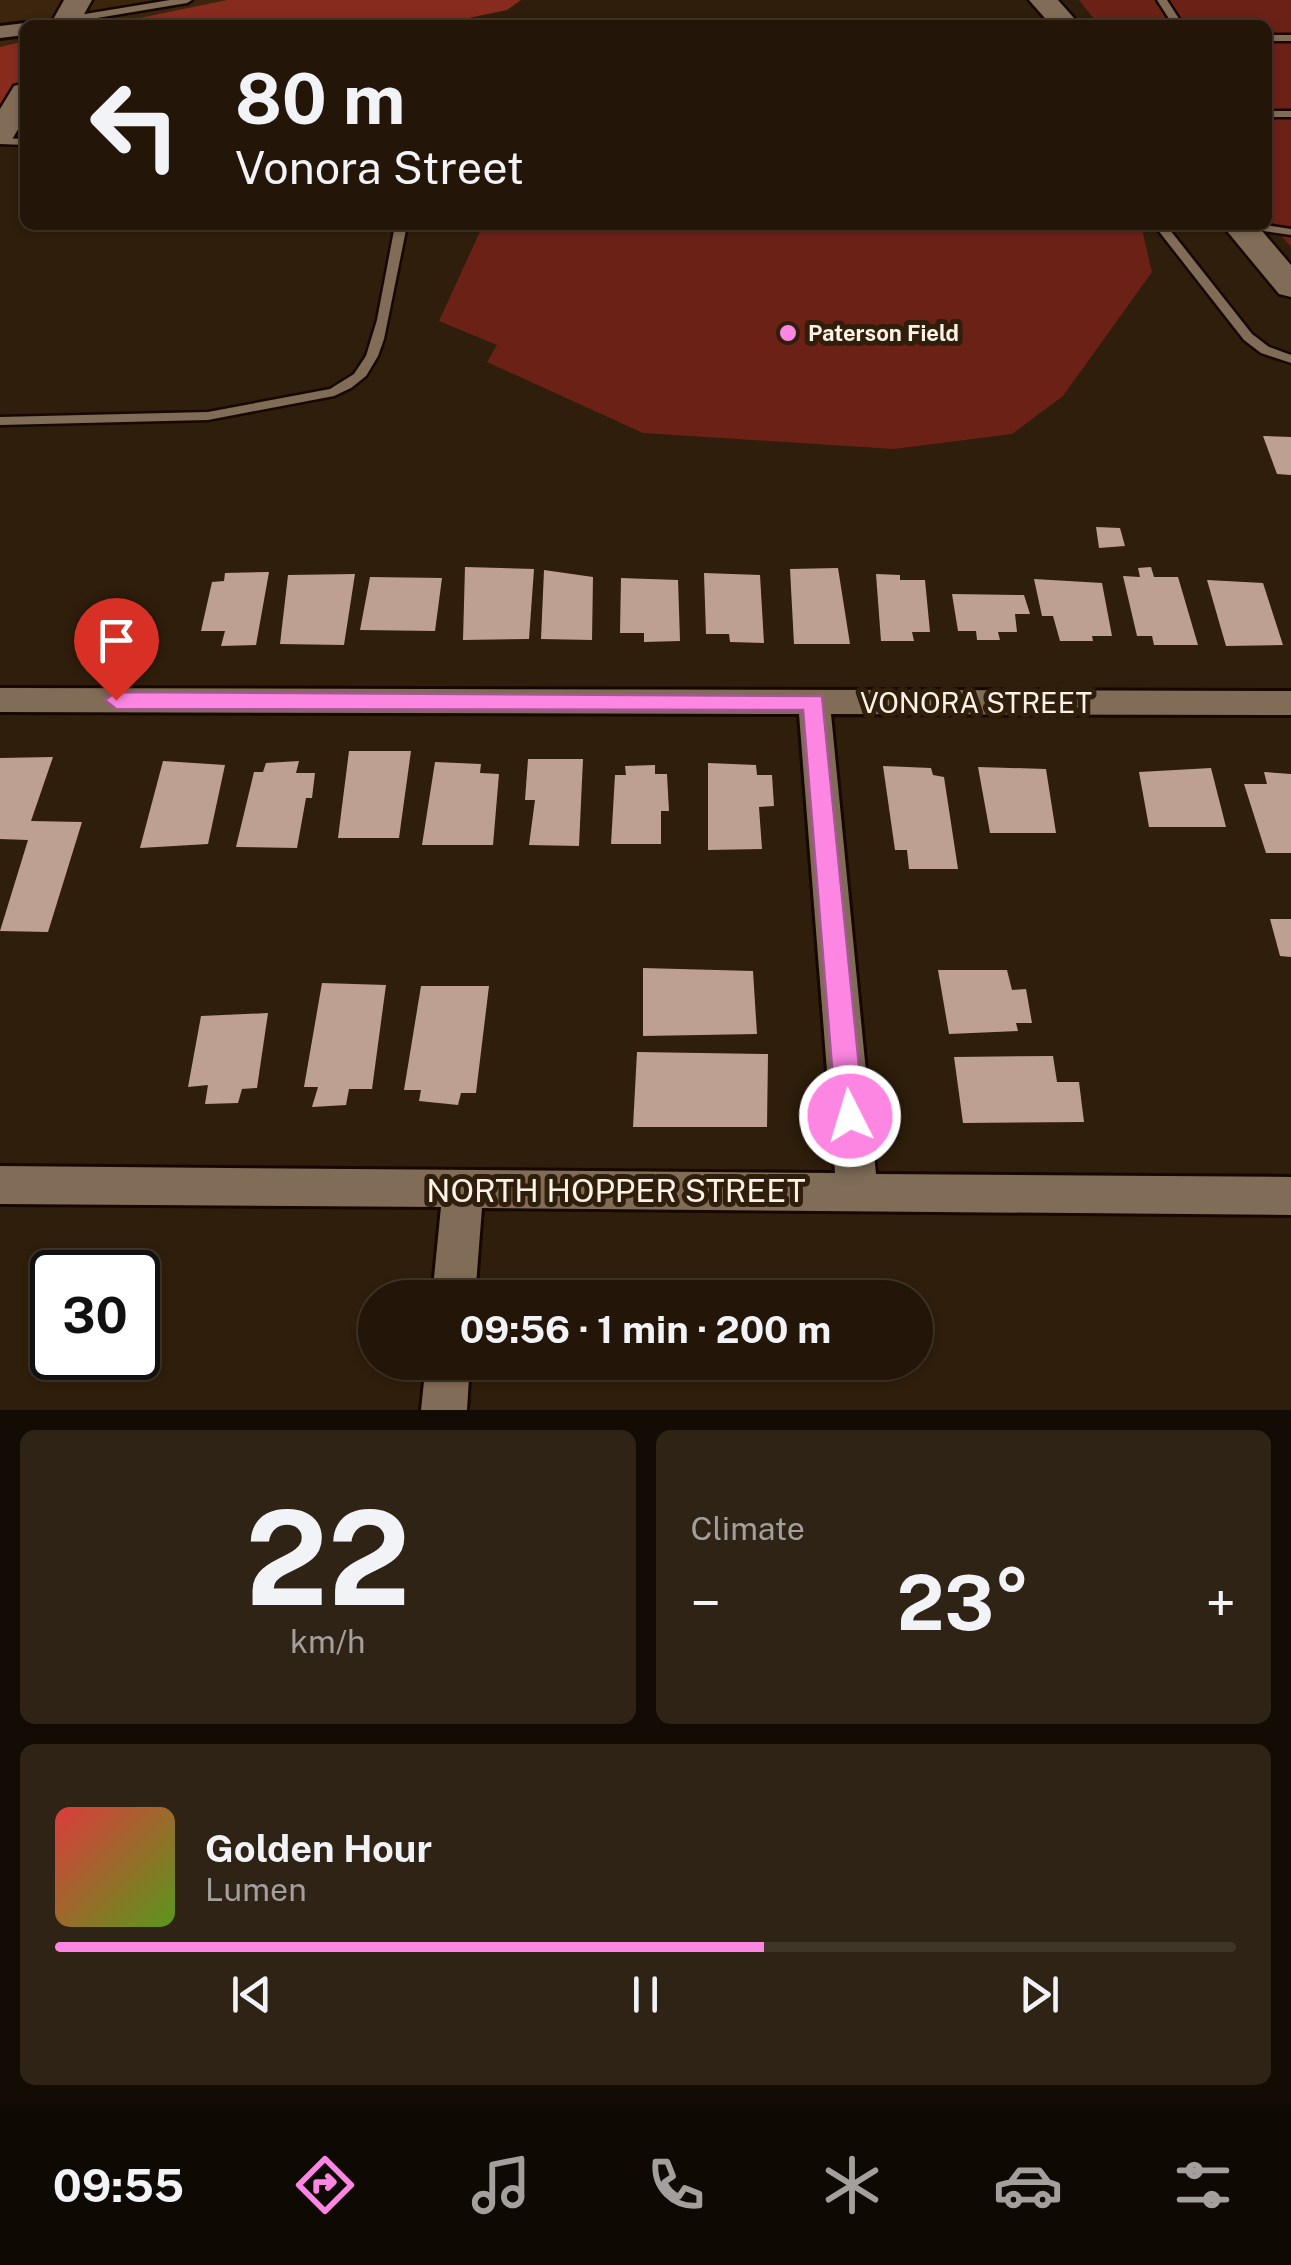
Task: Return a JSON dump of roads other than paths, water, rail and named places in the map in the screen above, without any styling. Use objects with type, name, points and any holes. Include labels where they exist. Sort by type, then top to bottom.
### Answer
[{"type":"main road","points":[[1043,0],[1061,20]]},
{"type":"main road","points":[[7,136],[20,104]]},
{"type":"main road","points":[[1246,230],[1287,273]]},
{"type":"street","name":"VONORA STREET","points":[[0,700],[1291,703]]},
{"type":"street","points":[[814,702],[857,1192]]},
{"type":"street","name":"NORTH HOPPER STREET","points":[[0,1185],[1291,1196]]},
{"type":"street","points":[[455,1280],[463,1189]]},
{"type":"street","points":[[444,1410],[446,1380]]},
{"type":"lane","points":[[64,18],[188,0]]},
{"type":"lane","points":[[0,421],[208,416],[296,400],[352,383],[374,348],[400,230]]},
{"type":"lane","points":[[1164,230],[1248,337],[1264,350],[1291,360]]},
{"type":"place","name":"Paterson Field","points":[[788,333]]}]
